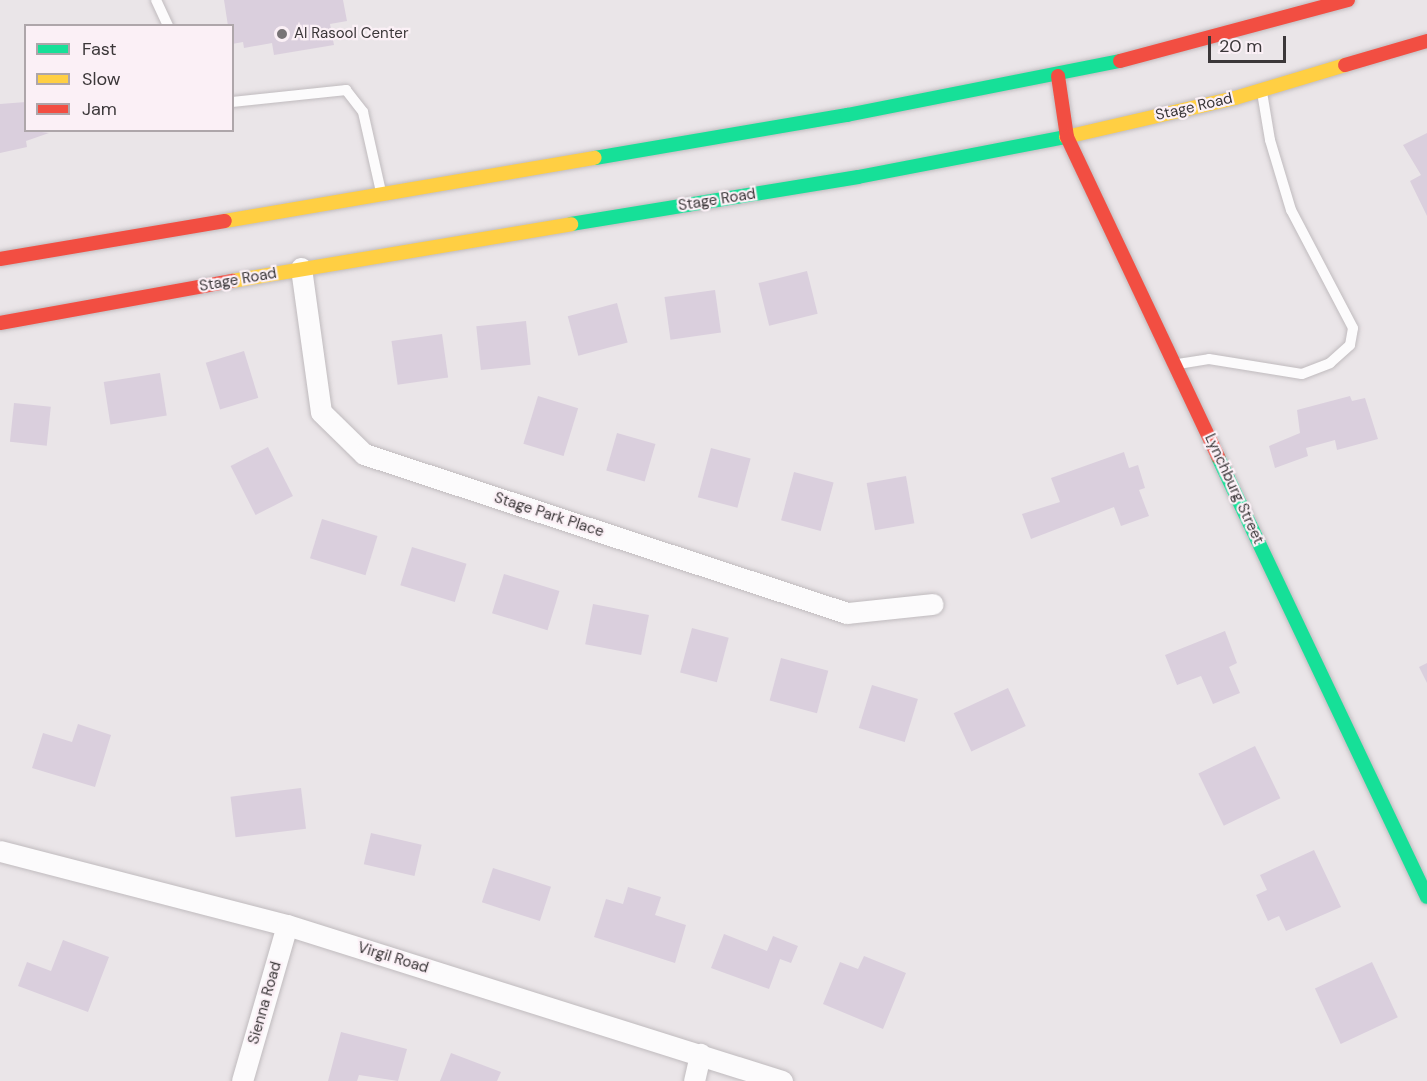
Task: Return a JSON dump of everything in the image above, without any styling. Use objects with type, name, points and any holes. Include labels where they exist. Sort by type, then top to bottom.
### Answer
[{"type":"main road","points":[[0,259],[381,192],[848,115],[1058,76],[1206,41],[1348,0]]},
{"type":"main road","name":"Stage Road","points":[[0,323],[301,268],[858,177],[1067,137],[1261,90],[1427,41]]},
{"type":"main road","name":"Lynchburg Street","points":[[1058,76],[1067,137],[1427,897]]},
{"type":"street","name":"Stage Park Place","points":[[301,268],[321,412],[364,454],[847,613],[933,604]]},
{"type":"street","name":"Virgil Road","points":[[0,851],[287,925],[782,1081]]},
{"type":"street","name":"Sienna Road","points":[[242,1081],[287,925]]},
{"type":"street","points":[[694,1081],[700,1054]]},
{"type":"lane","points":[[156,0],[167,24]]},
{"type":"lane","points":[[234,102],[346,90],[363,112],[381,192]]},
{"type":"lane","points":[[1175,365],[1209,359],[1302,374],[1330,363],[1350,345],[1353,328],[1291,210],[1270,140],[1261,90]]},
{"type":"building","name":"Al Rasool Center","points":[[224,0],[343,0],[347,21],[330,24],[334,45],[274,55],[272,43],[244,48],[243,42],[234,44],[234,24],[228,24]]},
{"type":"building","points":[[24,102],[24,132],[49,133],[26,141],[27,147],[0,153],[0,104]]},
{"type":"building","points":[[1427,133],[1427,216],[1410,181],[1421,175],[1403,145]]},
{"type":"building","points":[[807,271],[818,314],[769,326],[758,283]]},
{"type":"building","points":[[715,290],[721,333],[670,340],[664,297]]},
{"type":"building","points":[[617,303],[628,343],[578,356],[568,316]]},
{"type":"building","points":[[526,321],[531,365],[481,370],[476,326]]},
{"type":"building","points":[[442,334],[448,378],[398,385],[391,341]]},
{"type":"building","points":[[244,351],[258,398],[220,410],[206,363]]},
{"type":"building","points":[[160,373],[167,415],[110,424],[104,382]]},
{"type":"building","points":[[538,396],[578,408],[564,456],[523,444]]},
{"type":"building","points":[[1350,396],[1352,401],[1365,398],[1378,439],[1337,450],[1335,440],[1306,448],[1308,456],[1275,468],[1269,446],[1300,433],[1297,410]]},
{"type":"building","points":[[14,403],[51,407],[47,446],[10,442]]},
{"type":"building","points":[[617,433],[655,444],[645,482],[606,470]]},
{"type":"building","points":[[268,447],[293,496],[256,515],[231,466]]},
{"type":"building","points":[[711,448],[751,459],[737,508],[698,497]]},
{"type":"building","points":[[1124,452],[1129,468],[1138,465],[1145,488],[1139,490],[1149,516],[1121,526],[1114,507],[1031,539],[1022,514],[1060,502],[1051,478]]},
{"type":"building","points":[[794,472],[834,483],[821,531],[781,520]]},
{"type":"building","points":[[906,476],[914,523],[875,530],[867,483]]},
{"type":"building","points":[[322,519],[377,536],[365,575],[310,558]]},
{"type":"building","points":[[412,547],[467,564],[455,602],[400,585]]},
{"type":"building","points":[[504,574],[559,591],[547,630],[492,613]]},
{"type":"building","points":[[593,604],[649,615],[641,655],[585,644]]},
{"type":"building","points":[[692,628],[729,638],[717,682],[680,672]]},
{"type":"building","points":[[1225,631],[1237,663],[1229,667],[1240,693],[1213,704],[1201,676],[1177,685],[1165,655]]},
{"type":"building","points":[[781,658],[828,671],[817,713],[770,701]]},
{"type":"building","points":[[1427,663],[1427,683],[1419,667]]},
{"type":"building","points":[[872,685],[918,699],[905,742],[859,728]]},
{"type":"building","points":[[1008,688],[1026,726],[971,751],[954,713]]},
{"type":"building","points":[[78,724],[111,735],[95,787],[32,768],[43,733],[72,742]]},
{"type":"building","points":[[1255,746],[1280,798],[1224,826],[1198,774]]},
{"type":"building","points":[[301,788],[306,829],[236,837],[231,797]]},
{"type":"building","points":[[371,833],[422,845],[414,876],[364,864]]},
{"type":"building","points":[[1314,850],[1341,907],[1286,931],[1279,916],[1268,921],[1256,895],[1267,890],[1260,875]]},
{"type":"building","points":[[493,868],[551,887],[540,921],[482,902]]},
{"type":"building","points":[[628,887],[661,897],[655,915],[686,925],[675,963],[594,937],[606,899],[623,904]]},
{"type":"building","points":[[724,934],[767,951],[773,936],[798,946],[791,963],[780,959],[769,989],[711,968]]},
{"type":"building","points":[[63,940],[109,957],[88,1012],[18,986],[27,962],[51,971]]},
{"type":"building","points":[[864,956],[906,973],[883,1029],[823,1004],[840,962],[858,969]]},
{"type":"building","points":[[1372,962],[1398,1017],[1341,1044],[1315,989]]},
{"type":"building","points":[[341,1032],[407,1049],[398,1081],[359,1075],[357,1081],[328,1081]]},
{"type":"building","points":[[451,1053],[501,1072],[497,1081],[440,1081]]},
{"type":"traffic: fast","points":[[595,158],[847,115],[1120,61]]},
{"type":"traffic: fast","points":[[571,224],[858,177],[1066,137]]},
{"type":"traffic: fast","points":[[1218,457],[1427,897]]},
{"type":"traffic: slow","points":[[1066,137],[1235,98],[1345,65]]},
{"type":"traffic: slow","points":[[225,221],[595,158]]},
{"type":"traffic: slow","points":[[232,281],[571,224]]},
{"type":"traffic: jam","points":[[1120,61],[1348,0]]},
{"type":"traffic: jam","points":[[1345,65],[1427,41]]},
{"type":"traffic: jam","points":[[1058,76],[1067,137],[1218,457]]},
{"type":"traffic: jam","points":[[0,259],[225,221]]},
{"type":"traffic: jam","points":[[0,323],[232,281]]},
{"type":"place","name":"Al Rasool Center","points":[[282,34]]}]
